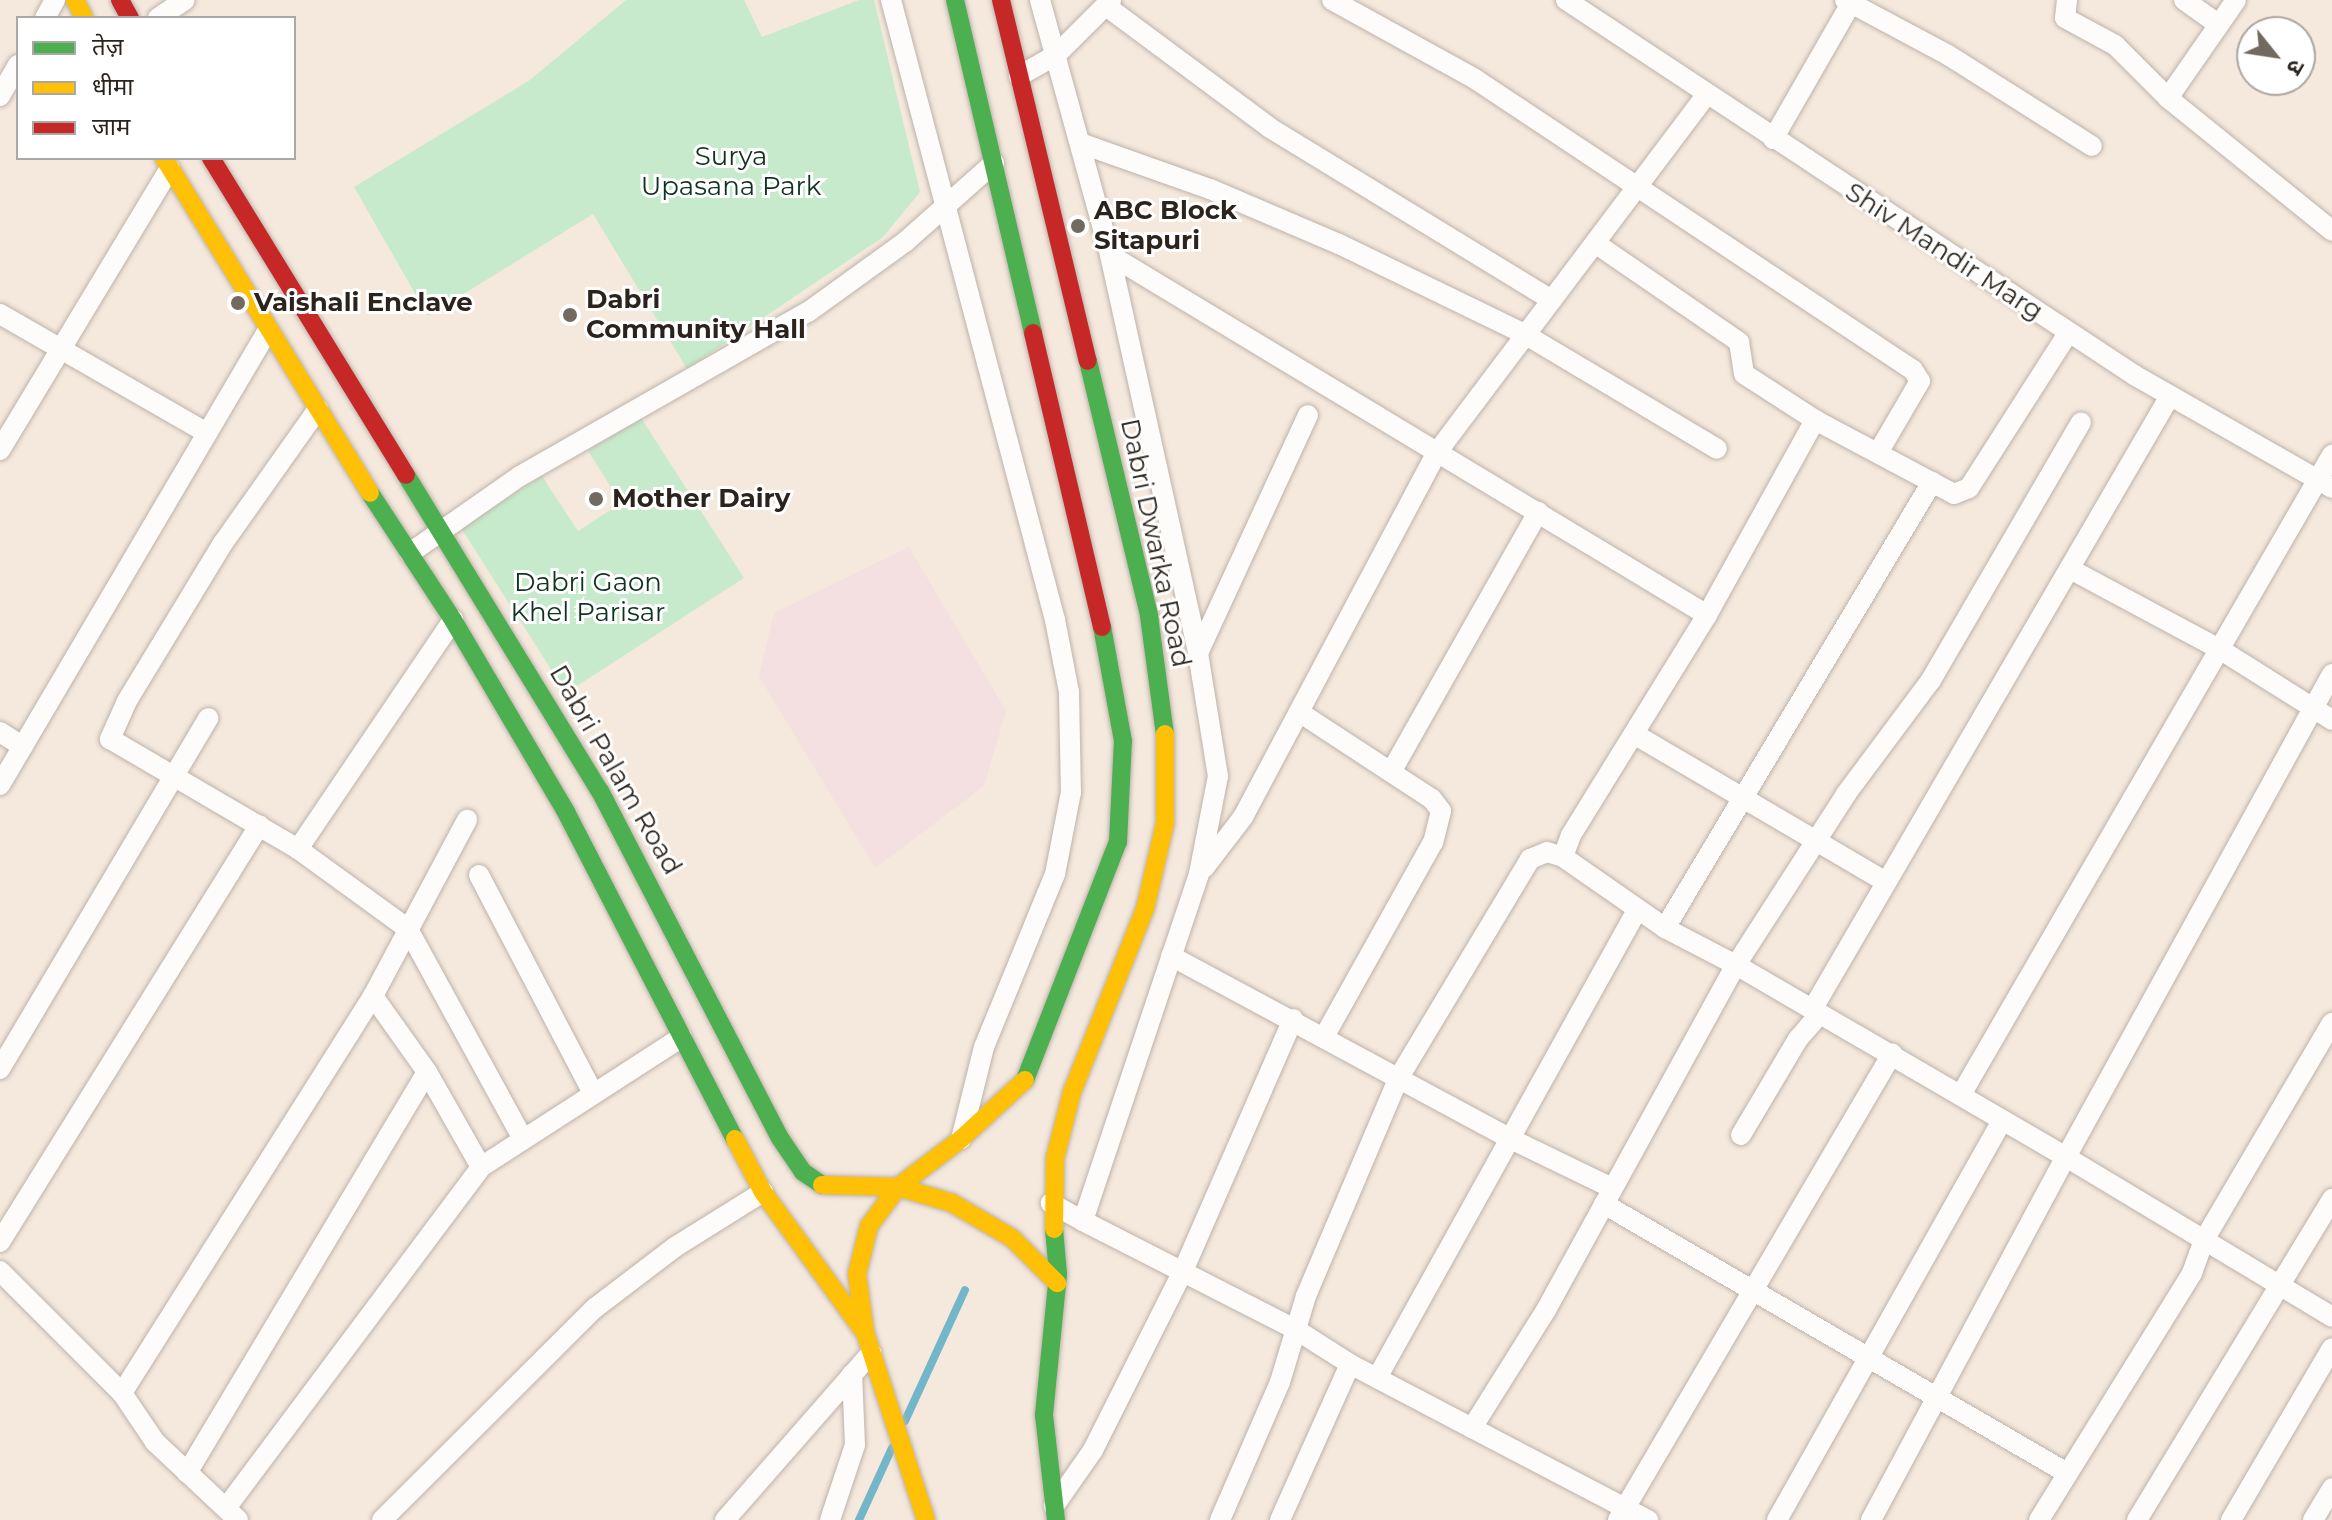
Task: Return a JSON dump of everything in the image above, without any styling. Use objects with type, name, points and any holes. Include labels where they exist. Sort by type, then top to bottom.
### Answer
[{"type":"main road","points":[[926,1520],[865,1332],[857,1274],[869,1226],[898,1187],[961,1139],[1031,1074],[1118,842],[1123,741],[1108,652],[955,0]]},
{"type":"main road","name":"Dabri Dwarka Road","points":[[1001,0],[1149,616],[1165,737],[1165,824],[1145,909],[1072,1092],[1055,1158],[1051,1203],[1057,1283],[1044,1415],[1055,1513]]},
{"type":"main road","name":"Dabri Palam Road","points":[[212,160],[443,532],[653,885],[780,1138],[803,1172],[826,1188],[898,1187],[952,1203],[1012,1238],[1057,1283]]},
{"type":"main road","points":[[167,163],[268,330],[453,620],[566,812],[763,1192],[865,1332]]},
{"type":"street","points":[[161,16],[185,0]]},
{"type":"street","points":[[891,0],[1055,620],[1069,692],[1071,792],[1055,874],[984,1047],[961,1139]]},
{"type":"street","points":[[1040,0],[1110,255],[1198,653],[1218,776],[1199,874],[1083,1221]]},
{"type":"street","points":[[1332,0],[1367,8],[1919,375],[1878,453]]},
{"type":"street","points":[[2067,0],[2065,18],[2115,45],[2168,98],[2332,231]]},
{"type":"street","points":[[2184,0],[2218,24]]},
{"type":"street","points":[[2168,98],[2236,0]]},
{"type":"street","name":"Shiv Mandir Marg","points":[[1569,1],[2068,333],[2170,396],[2326,484]]},
{"type":"street","points":[[1773,139],[1850,1],[1948,55],[2092,146]]},
{"type":"street","points":[[1019,76],[1056,55],[1108,3],[1270,128],[1552,300]]},
{"type":"street","points":[[0,96],[16,68]]},
{"type":"street","points":[[1199,874],[1243,817],[1438,451],[1707,94]]},
{"type":"street","points":[[1080,143],[1253,207],[1526,335],[1717,449]]},
{"type":"street","points":[[0,450],[62,350],[167,163]]},
{"type":"street","points":[[410,553],[520,476],[808,312],[946,206],[994,163]]},
{"type":"street","points":[[1595,243],[1739,342],[1744,374],[1815,420],[1954,494],[1969,488],[2068,333]]},
{"type":"street","points":[[1110,255],[1707,615]]},
{"type":"street","points":[[0,314],[207,433]]},
{"type":"street","points":[[0,785],[268,330]]},
{"type":"street","points":[[1741,1135],[1816,1012],[1885,881],[2170,396]]},
{"type":"street","points":[[318,409],[223,543],[111,734],[116,745],[175,774],[298,849],[408,929],[523,1139]]},
{"type":"street","points":[[1198,653],[1308,415]]},
{"type":"street","points":[[1563,857],[1571,835],[1707,615],[1815,420]]},
{"type":"street","points":[[1472,1428],[1546,1310],[1736,965],[1816,841],[1931,680],[2081,422]]},
{"type":"street","points":[[1962,1093],[2221,650],[2326,484],[2332,455]]},
{"type":"street","points":[[1665,928],[1932,482]]},
{"type":"street","points":[[1391,772],[1538,512]]},
{"type":"street","points":[[2070,569],[2221,650],[2332,720]]},
{"type":"street","points":[[298,849],[453,620]]},
{"type":"street","points":[[1871,1520],[2066,1157],[2332,674]]},
{"type":"street","points":[[1299,712],[1432,799],[1441,811],[1440,824],[1324,1037]]},
{"type":"street","points":[[0,1069],[208,718]]},
{"type":"street","points":[[0,732],[23,747]]},
{"type":"street","points":[[1634,734],[1885,881]]},
{"type":"street","points":[[122,1393],[373,996],[467,820]]},
{"type":"street","points":[[0,1242],[260,825]]},
{"type":"street","points":[[1220,1520],[1280,1382],[1295,1329],[1398,1079],[1530,859],[1547,852],[1563,857],[1636,912],[1962,1093],[2332,1317]]},
{"type":"street","points":[[479,875],[593,1093]]},
{"type":"street","points":[[1377,1378],[1507,1137],[1636,912]]},
{"type":"street","points":[[1171,956],[1507,1137],[1608,1196],[1755,1290],[2067,1473]]},
{"type":"street","points":[[373,996],[427,1072],[481,1167]]},
{"type":"street","points":[[1055,1513],[1093,1450],[1183,1271],[1293,1019]]},
{"type":"street","points":[[2039,1520],[2192,1273],[2204,1240],[2332,1023]]},
{"type":"street","points":[[0,1271],[122,1393],[155,1442],[232,1514],[481,1167],[682,1037]]},
{"type":"street","points":[[1622,1514],[1892,1054]]},
{"type":"street","points":[[187,1473],[427,1072]]},
{"type":"street","points":[[1777,1520],[2002,1120]]},
{"type":"street","points":[[382,1520],[595,1308],[675,1247],[763,1192]]},
{"type":"street","points":[[2137,1520],[2332,1199]]},
{"type":"street","points":[[1051,1203],[1295,1329],[1350,1364],[1472,1428],[1622,1514],[1648,1520]]},
{"type":"street","points":[[2231,1520],[2332,1348]]},
{"type":"street","points":[[725,1520],[852,1374],[874,1362]]},
{"type":"street","points":[[1280,1520],[1350,1364]]},
{"type":"street","points":[[830,1520],[855,1445],[852,1374]]},
{"type":"street","points":[[2313,1520],[2332,1488]]},
{"type":"shaded area","points":[[909,547],[1006,711],[984,786],[875,868],[759,676],[774,613]]},
{"type":"green space","name":"Surya Upasana Park","points":[[626,0],[744,0],[762,37],[859,0],[874,0],[920,192],[883,237],[687,369],[593,214],[428,316],[354,187],[530,80]]},
{"type":"green space","name":"Dabri Gaon Khel Parisar","points":[[641,418],[744,578],[566,693],[461,528],[542,476],[578,531],[621,503],[588,451]]},
{"type":"waterway","points":[[905,1421],[965,1290]]},
{"type":"waterway","points":[[859,1520],[892,1448]]},
{"type":"traffic: fast","points":[[955,0],[1033,333]]},
{"type":"traffic: fast","points":[[1088,361],[1149,616],[1165,734]]},
{"type":"traffic: fast","points":[[406,475],[600,791],[780,1138],[803,1172],[822,1185]]},
{"type":"traffic: fast","points":[[370,493],[453,620],[566,812],[735,1139]]},
{"type":"traffic: fast","points":[[1025,1080],[1118,842],[1123,741],[1102,627]]},
{"type":"traffic: fast","points":[[1054,1229],[1058,1274],[1044,1415],[1056,1520]]},
{"type":"traffic: slow","points":[[75,0],[83,16]]},
{"type":"traffic: slow","points":[[165,160],[370,493]]},
{"type":"traffic: slow","points":[[1054,1229],[1055,1158],[1072,1092],[1145,909],[1165,824],[1165,734]]},
{"type":"traffic: slow","points":[[926,1520],[865,1332],[857,1274],[869,1226],[898,1187],[961,1139],[1025,1080]]},
{"type":"traffic: slow","points":[[735,1139],[763,1192],[863,1330]]},
{"type":"traffic: slow","points":[[822,1185],[898,1187],[952,1203],[1012,1238],[1057,1283]]},
{"type":"traffic: jam","points":[[120,0],[129,16]]},
{"type":"traffic: jam","points":[[1001,0],[1088,361]]},
{"type":"traffic: jam","points":[[212,160],[406,475]]},
{"type":"traffic: jam","points":[[1033,333],[1102,627]]},
{"type":"place","name":"ABC Block Sitapuri","points":[[1078,226]]},
{"type":"place","name":"Vaishali Enclave","points":[[238,303]]},
{"type":"place","name":"Dabri Community Hall","points":[[570,315]]},
{"type":"place","name":"Mother Dairy","points":[[596,499]]}]
